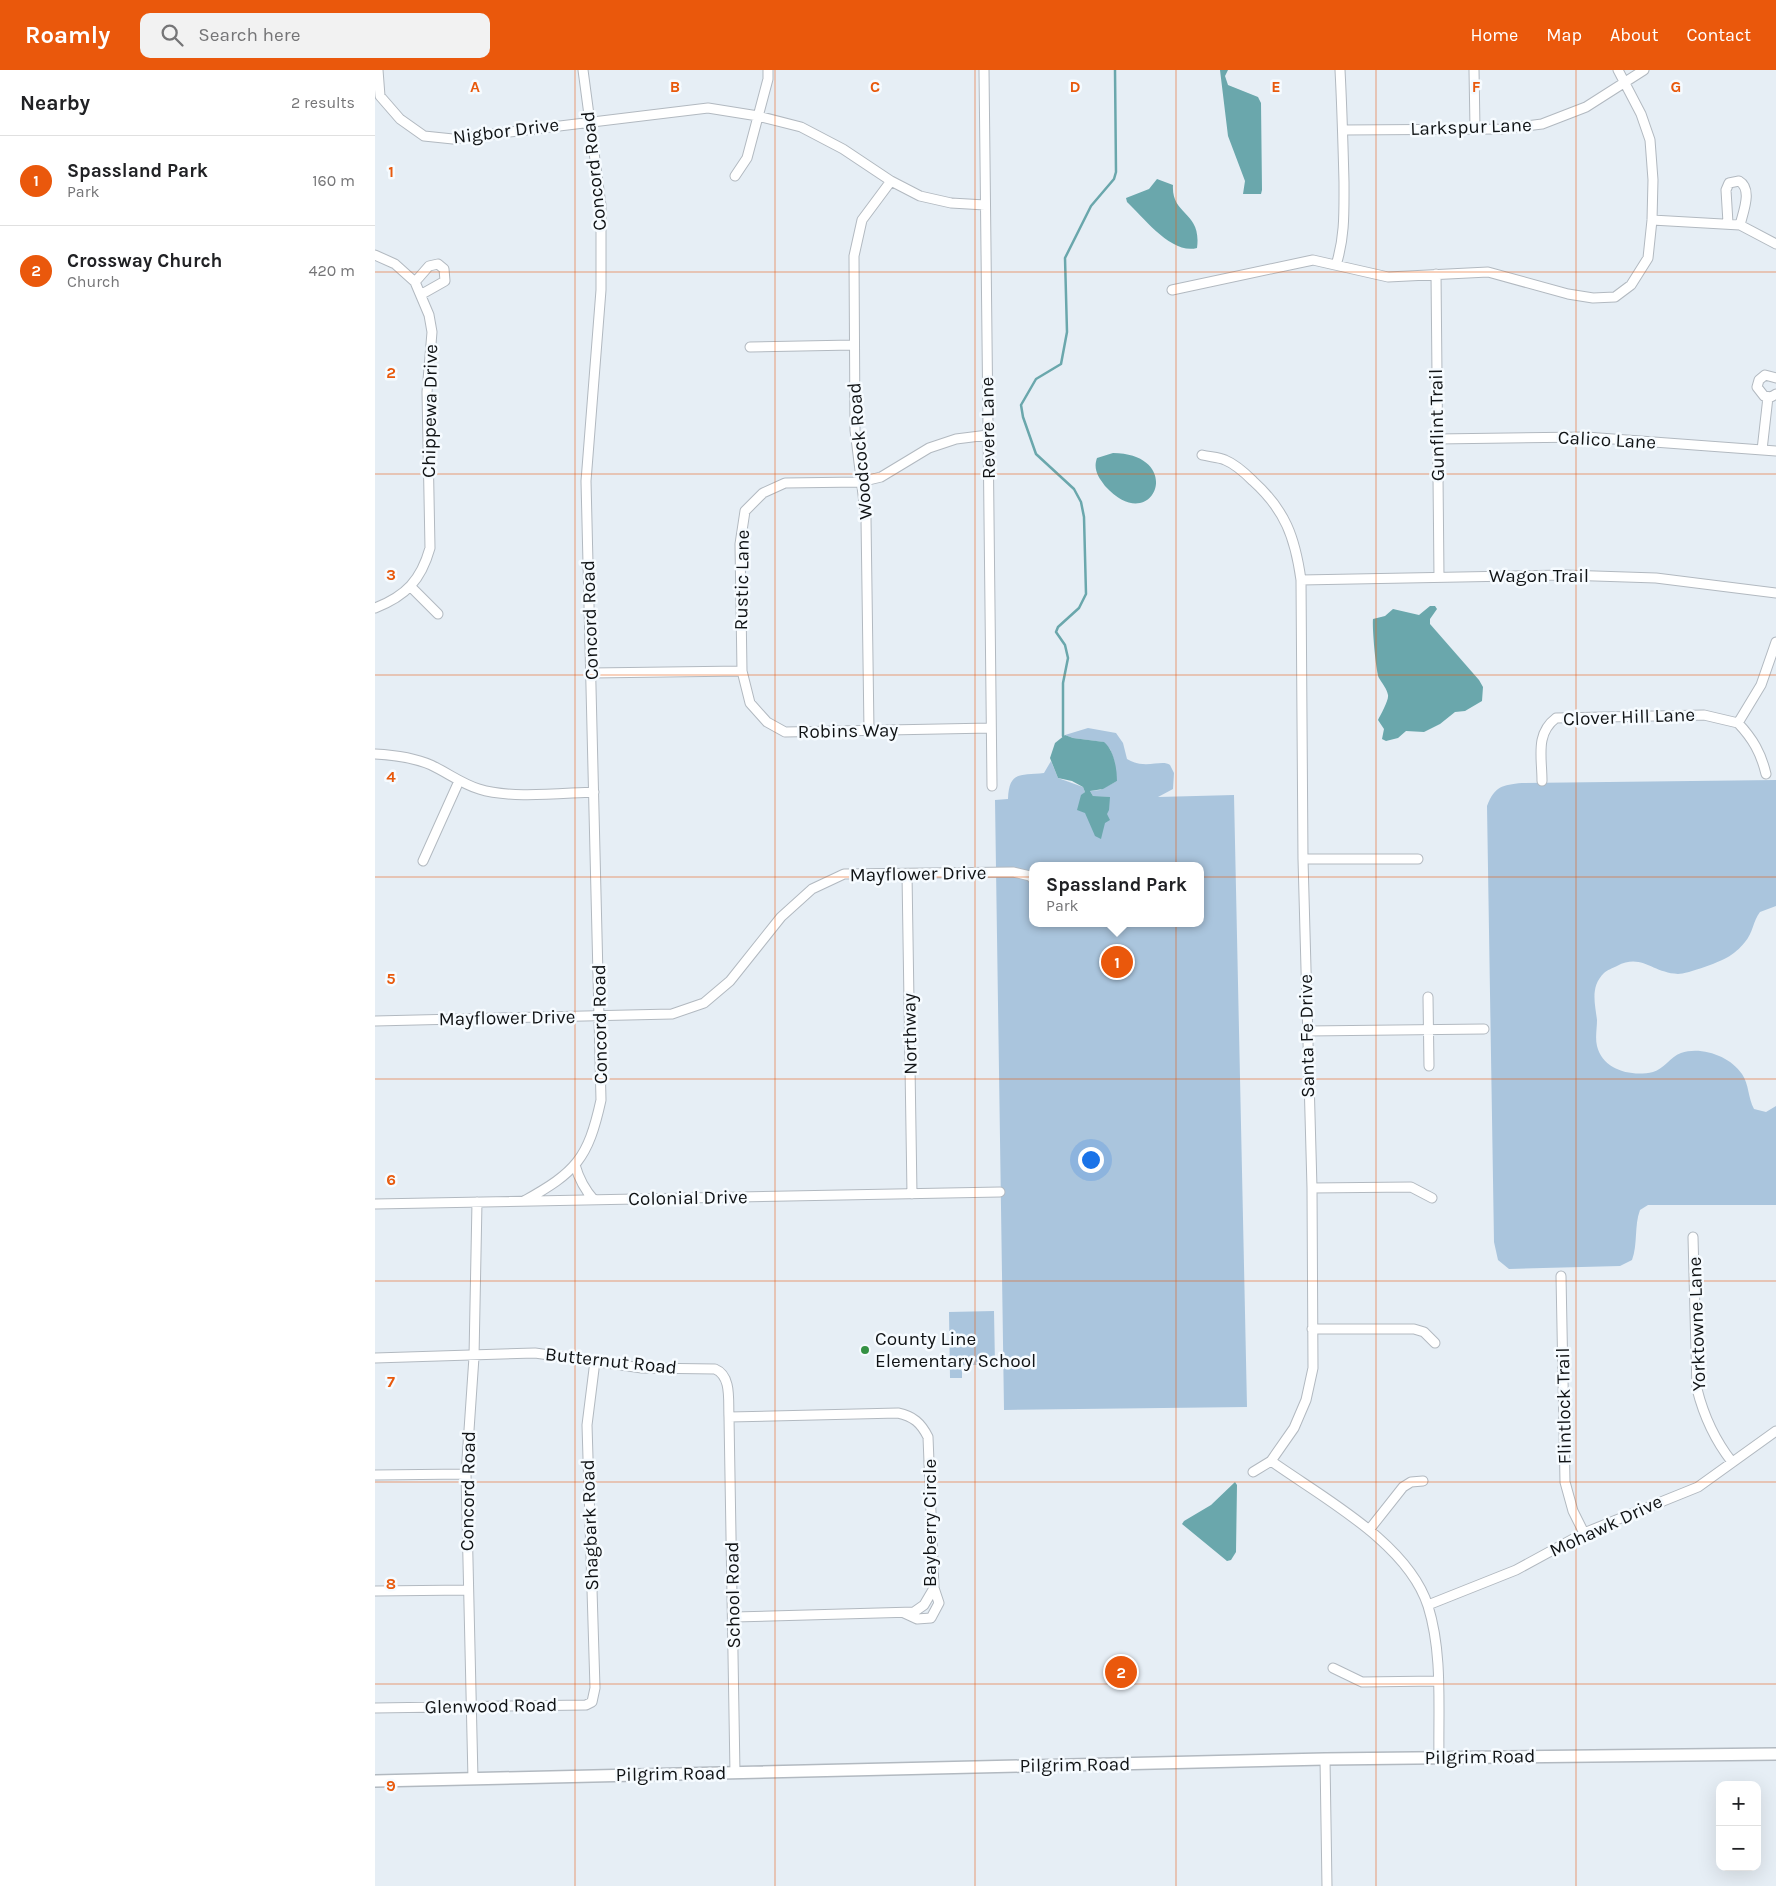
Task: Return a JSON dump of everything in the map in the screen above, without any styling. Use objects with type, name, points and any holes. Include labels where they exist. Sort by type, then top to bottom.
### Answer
[{"type":"street","points":[[378,70],[378,98]]},
{"type":"street","name":"Concord Road","points":[[524,1201],[562,1179],[575,1165],[594,1133],[601,1100],[586,481],[601,290],[601,204],[583,70]]},
{"type":"street","points":[[735,176],[747,158],[768,79],[768,70]]},
{"type":"street","name":"Revere Lane","points":[[984,70],[992,786]]},
{"type":"street","points":[[1336,265],[1343,245],[1344,227],[1340,70]]},
{"type":"street","points":[[1473,70],[1475,128]]},
{"type":"street","points":[[1172,290],[1304,260],[1388,276],[1488,272],[1568,294],[1593,298],[1615,297],[1631,286],[1647,258],[1652,220],[1653,180],[1650,140],[1641,114],[1618,70]]},
{"type":"street","name":"Larkspur Lane","points":[[1343,130],[1502,129],[1541,124],[1586,107],[1644,70]]},
{"type":"street","name":"Nigbor Drive","points":[[378,98],[400,119],[424,136],[453,139],[708,108],[758,116],[801,128],[843,149],[891,181],[920,196],[951,203],[985,204]]},
{"type":"street","name":"Woodcock Road","points":[[869,731],[866,519],[855,430],[853,345],[854,256],[862,220],[891,181]]},
{"type":"street","points":[[1728,223],[1726,190],[1732,182],[1739,181],[1745,185],[1747,192],[1740,225]]},
{"type":"street","points":[[1652,220],[1740,225],[1776,244]]},
{"type":"street","name":"Chippewa Drive","points":[[375,255],[395,264],[415,282],[422,294],[432,332],[427,392],[427,462],[432,532],[427,560],[411,588],[388,603],[375,608]]},
{"type":"street","points":[[415,282],[429,266],[438,264],[445,269],[445,281],[422,294]]},
{"type":"street","name":"Gunflint Trail","points":[[1436,274],[1439,577]]},
{"type":"street","points":[[750,346],[853,345]]},
{"type":"street","points":[[1762,450],[1772,395],[1759,391],[1759,380],[1769,375],[1776,378]]},
{"type":"street","name":"Rustic Lane","points":[[741,671],[740,544],[745,512],[763,492],[785,483],[860,482],[881,477],[929,448],[956,439],[988,434]]},
{"type":"street","name":"Calico Lane","points":[[1437,439],[1586,437],[1776,451]]},
{"type":"street","name":"Santa Fe Drive","points":[[1203,455],[1225,460],[1245,473],[1270,496],[1287,523],[1297,552],[1301,580],[1303,859],[1312,1188],[1313,1368],[1306,1400],[1294,1428],[1271,1461],[1253,1472]]},
{"type":"street","name":"Wagon Trail","points":[[1301,580],[1565,575],[1656,578],[1776,593]]},
{"type":"street","points":[[411,588],[438,614]]},
{"type":"street","points":[[1766,774],[1762,758],[1754,740],[1738,723],[1761,685],[1776,642]]},
{"type":"street","points":[[592,673],[741,671]]},
{"type":"street","name":"Robins Way","points":[[741,671],[750,703],[767,722],[785,732],[991,728]]},
{"type":"street","name":"Clover Hill Lane","points":[[1542,781],[1541,736],[1547,725],[1556,718],[1704,715],[1738,723]]},
{"type":"street","points":[[375,754],[388,754],[431,765],[459,781],[481,790],[503,794],[595,792]]},
{"type":"street","points":[[423,861],[459,781]]},
{"type":"street","points":[[1303,859],[1418,859]]},
{"type":"street","name":"Mayflower Drive","points":[[375,1021],[672,1014],[704,1003],[730,981],[781,917],[812,889],[845,874],[1013,872],[1029,876]]},
{"type":"street","name":"Northway","points":[[907,874],[912,1194]]},
{"type":"street","points":[[1429,997],[1429,1066]]},
{"type":"street","points":[[1307,1031],[1484,1029]]},
{"type":"street","points":[[575,1165],[578,1178],[586,1192],[594,1200]]},
{"type":"street","points":[[1312,1188],[1411,1187],[1432,1198]]},
{"type":"street","name":"Colonial Drive","points":[[375,1204],[1000,1192]]},
{"type":"street","name":"Concord Road","points":[[473,1779],[466,1474],[474,1357],[477,1202]]},
{"type":"street","name":"Yorktowne Lane","points":[[1693,1237],[1697,1389],[1703,1413],[1715,1439],[1732,1462]]},
{"type":"street","name":"Flintlock Trail","points":[[1561,1276],[1565,1482],[1573,1511],[1584,1533]]},
{"type":"street","points":[[1312,1329],[1414,1328],[1424,1332],[1435,1343]]},
{"type":"street","name":"Butternut Road","points":[[375,1358],[474,1357],[535,1353],[643,1368],[715,1369],[726,1378],[729,1417]]},
{"type":"street","name":"Shagbark Road","points":[[595,1361],[587,1425],[595,1688]]},
{"type":"street","name":"Bayberry Circle","points":[[729,1417],[898,1414],[911,1416],[923,1427],[928,1437],[934,1588],[924,1605],[914,1612],[733,1617]]},
{"type":"street","name":"School Road","points":[[729,1417],[735,1773]]},
{"type":"street","name":"Mohawk Drive","points":[[1428,1606],[1516,1570],[1584,1533],[1698,1487],[1776,1431]]},
{"type":"street","points":[[1271,1461],[1369,1530],[1406,1566],[1428,1606],[1435,1639],[1439,1758]]},
{"type":"street","points":[[375,1475],[466,1474]]},
{"type":"street","points":[[1369,1530],[1403,1486],[1411,1482],[1423,1480]]},
{"type":"street","points":[[904,1613],[917,1619],[931,1618],[939,1603],[934,1588]]},
{"type":"street","points":[[375,1592],[468,1590]]},
{"type":"street","points":[[1333,1668],[1362,1682],[1437,1681]]},
{"type":"street","name":"Glenwood Road","points":[[375,1708],[471,1705],[586,1705],[592,1702],[595,1688]]},
{"type":"street","name":"Pilgrim Road","points":[[375,1781],[1325,1759],[1776,1754]]},
{"type":"street","points":[[1325,1759],[1327,1886]]},
{"type":"shaded area","points":[[1220,70],[1228,70],[1225,76],[1228,85],[1258,97],[1261,103],[1261,194],[1243,194],[1245,181],[1228,136]]},
{"type":"shaded area","points":[[1157,179],[1173,185],[1177,203],[1195,227],[1197,248],[1188,249],[1168,241],[1127,202],[1126,198],[1149,189]]},
{"type":"shaded area","points":[[1113,453],[1136,457],[1150,466],[1156,478],[1155,490],[1148,499],[1137,503],[1122,500],[1105,486],[1097,473],[1096,462],[1097,458]]},
{"type":"shaded area","points":[[1430,606],[1435,606],[1437,609],[1430,619],[1430,624],[1479,680],[1483,687],[1482,701],[1465,711],[1455,712],[1440,724],[1424,732],[1406,731],[1398,738],[1386,741],[1382,739],[1384,729],[1378,720],[1388,695],[1378,674],[1374,650],[1373,619],[1385,616],[1393,609],[1419,615]]},
{"type":"shaded area","points":[[1088,728],[1116,733],[1123,743],[1127,759],[1140,764],[1167,763],[1170,765],[1174,773],[1173,789],[1158,797],[1234,795],[1247,1407],[1004,1410],[995,800],[1008,799],[1011,783],[1014,779],[1023,775],[1044,773],[1051,761],[1058,778],[1083,787],[1085,792],[1081,796],[1109,797],[1093,796],[1090,791],[1100,790],[1117,781],[1114,760],[1110,749],[1103,742],[1073,738],[1065,735]]},
{"type":"shaded area","points":[[1065,735],[1073,738],[1104,742],[1113,755],[1117,781],[1103,789],[1090,791],[1093,796],[1110,797],[1107,814],[1110,820],[1105,823],[1101,839],[1095,836],[1085,813],[1077,810],[1081,795],[1085,792],[1083,787],[1072,781],[1058,778],[1050,758],[1055,743]]},
{"type":"shaded area","points":[[1776,780],[1776,906],[1760,912],[1748,938],[1739,949],[1727,958],[1697,970],[1678,974],[1669,973],[1640,963],[1626,963],[1604,973],[1595,990],[1595,1001],[1597,1046],[1605,1061],[1612,1066],[1627,1072],[1645,1073],[1657,1070],[1681,1053],[1697,1051],[1715,1054],[1730,1062],[1742,1074],[1754,1109],[1766,1112],[1776,1106],[1776,1205],[1648,1205],[1640,1210],[1638,1216],[1632,1260],[1620,1266],[1509,1269],[1498,1260],[1494,1242],[1487,806],[1490,799],[1496,790],[1504,786],[1522,783]]},
{"type":"shaded area","points":[[994,1311],[995,1365],[962,1365],[962,1378],[950,1378],[949,1312]]},
{"type":"shaded area","points":[[1235,1482],[1237,1485],[1236,1552],[1231,1560],[1227,1561],[1182,1524],[1211,1505]]},
{"type":"waterway","points":[[1063,736],[1063,683],[1068,658],[1065,645],[1056,632],[1058,627],[1079,608],[1086,594],[1084,517],[1081,502],[1074,489],[1036,454],[1023,417],[1021,405],[1036,379],[1061,364],[1067,332],[1065,258],[1091,206],[1114,179],[1116,172],[1115,70]]},
{"type":"place","name":"Spassland Park","points":[[1117,962]]},
{"type":"place","name":"County Line Elementary School","points":[[865,1350]]},
{"type":"place","name":"Crossway Church","points":[[1121,1672]]}]
